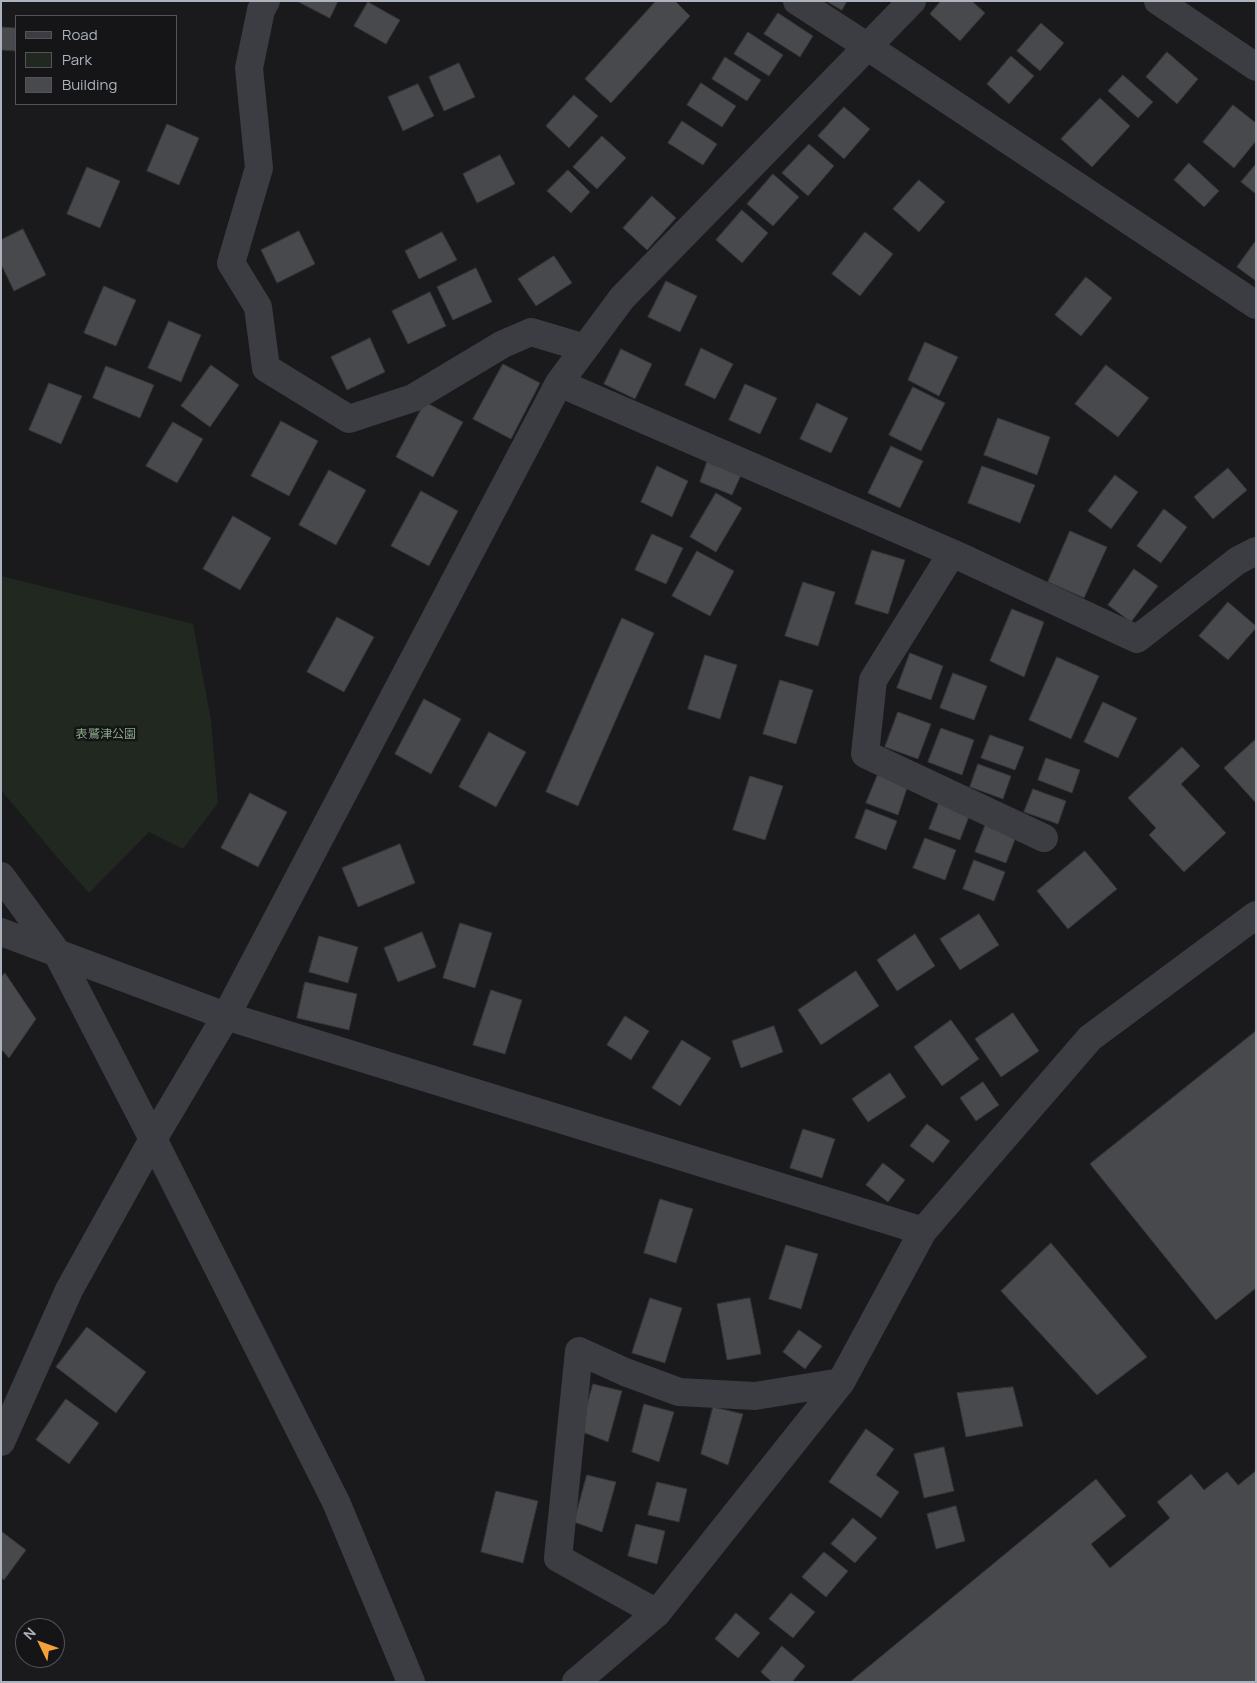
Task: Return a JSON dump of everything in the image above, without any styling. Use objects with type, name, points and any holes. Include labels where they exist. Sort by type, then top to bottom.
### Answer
[{"type":"street","points":[[266,1],[261,10],[249,68],[259,168],[231,263],[258,307],[266,368],[349,419],[413,398],[503,344],[531,332],[585,348]]},
{"type":"street","points":[[797,1],[1256,305]]},
{"type":"street","points":[[1,1442],[69,1290],[153,1139],[226,1016],[559,383],[622,298],[912,1]]},
{"type":"street","points":[[1158,1],[1256,66]]},
{"type":"street","points":[[559,383],[952,553],[1137,638],[1237,561],[1256,550]]},
{"type":"street","points":[[952,553],[873,680],[865,754],[1044,838]]},
{"type":"street","points":[[1,876],[56,952],[153,1139],[336,1502],[411,1682]]},
{"type":"street","points":[[576,1682],[658,1613],[841,1382],[923,1232],[1090,1038],[1256,915]]},
{"type":"street","points":[[1,932],[226,1016],[923,1232]]},
{"type":"street","points":[[658,1613],[558,1558],[579,1351],[625,1372],[679,1392],[755,1396],[841,1382]]},
{"type":"green space","name":"表鷲津公園","points":[[1,576],[193,624],[211,720],[218,803],[183,849],[149,832],[89,893],[1,790]]},
{"type":"building","points":[[297,1],[338,1],[330,18]]},
{"type":"building","points":[[656,1],[675,1],[690,16],[611,103],[585,79]]},
{"type":"building","points":[[826,1],[847,1],[842,10]]},
{"type":"building","points":[[941,1],[972,1],[985,13],[960,41],[930,14]]},
{"type":"building","points":[[368,2],[400,20],[386,44],[354,26]]},
{"type":"building","points":[[778,13],[813,36],[800,57],[764,34]]},
{"type":"building","points":[[1041,23],[1064,43],[1040,71],[1017,51]]},
{"type":"building","points":[[1,27],[15,28],[15,51],[1,50]]},
{"type":"building","points":[[748,32],[783,55],[769,76],[734,54]]},
{"type":"building","points":[[1167,52],[1198,79],[1177,104],[1146,77]]},
{"type":"building","points":[[1011,56],[1034,76],[1009,104],[987,84]]},
{"type":"building","points":[[725,57],[761,80],[747,101],[712,79]]},
{"type":"building","points":[[459,63],[475,97],[444,111],[429,77]]},
{"type":"building","points":[[1123,75],[1153,102],[1138,118],[1108,91]]},
{"type":"building","points":[[701,83],[736,106],[722,127],[687,105]]},
{"type":"building","points":[[418,84],[434,116],[403,131],[388,97]]},
{"type":"building","points":[[574,95],[598,116],[569,148],[546,126]]},
{"type":"building","points":[[1100,98],[1130,126],[1092,167],[1061,139]]},
{"type":"building","points":[[1233,105],[1256,123],[1256,141],[1234,168],[1203,142]]},
{"type":"building","points":[[844,107],[870,129],[844,159],[818,136]]},
{"type":"building","points":[[682,121],[717,144],[703,165],[668,143]]},
{"type":"building","points":[[167,124],[199,138],[179,185],[147,171]]},
{"type":"building","points":[[602,136],[626,158],[597,189],[573,167]]},
{"type":"building","points":[[809,144],[834,166],[808,196],[782,173]]},
{"type":"building","points":[[500,155],[515,184],[477,203],[463,174]]},
{"type":"building","points":[[1189,163],[1219,191],[1204,207],[1174,180]]},
{"type":"building","points":[[1256,164],[1256,194],[1241,182]]},
{"type":"building","points":[[87,167],[120,181],[100,228],[67,214]]},
{"type":"building","points":[[568,170],[590,192],[571,213],[547,191]]},
{"type":"building","points":[[773,174],[799,197],[773,226],[747,204]]},
{"type":"building","points":[[919,180],[945,202],[919,232],[893,209]]},
{"type":"building","points":[[652,196],[676,218],[647,250],[623,228]]},
{"type":"building","points":[[742,210],[768,233],[742,263],[716,240]]},
{"type":"building","points":[[23,229],[46,275],[14,291],[1,264],[1,240]]},
{"type":"building","points":[[299,231],[315,264],[277,283],[261,250]]},
{"type":"building","points":[[442,232],[457,260],[419,279],[405,251]]},
{"type":"building","points":[[865,232],[893,254],[860,296],[832,274]]},
{"type":"building","points":[[1256,243],[1256,281],[1237,267]]},
{"type":"building","points":[[554,256],[572,283],[536,306],[518,279]]},
{"type":"building","points":[[476,268],[492,302],[453,320],[437,287]]},
{"type":"building","points":[[1086,277],[1112,298],[1081,336],[1055,315]]},
{"type":"building","points":[[666,281],[697,296],[680,332],[648,317]]},
{"type":"building","points":[[104,286],[136,300],[116,346],[84,333]]},
{"type":"building","points":[[430,292],[446,326],[408,344],[392,311]]},
{"type":"building","points":[[169,321],[201,335],[181,382],[148,368]]},
{"type":"building","points":[[370,338],[385,372],[347,390],[331,357]]},
{"type":"building","points":[[925,342],[958,357],[939,396],[908,380]]},
{"type":"building","points":[[701,348],[733,364],[715,399],[685,385]]},
{"type":"building","points":[[621,349],[652,364],[635,399],[604,384]]},
{"type":"building","points":[[503,364],[540,383],[511,439],[473,419]]},
{"type":"building","points":[[211,365],[239,385],[210,427],[181,406]]},
{"type":"building","points":[[1106,365],[1149,398],[1118,437],[1075,404]]},
{"type":"building","points":[[106,366],[154,385],[140,418],[93,398]]},
{"type":"building","points":[[49,383],[82,396],[61,444],[29,430]]},
{"type":"building","points":[[745,384],[777,398],[760,434],[729,420]]},
{"type":"building","points":[[913,387],[945,403],[921,451],[889,435]]},
{"type":"building","points":[[425,402],[463,422],[433,477],[396,457]]},
{"type":"building","points":[[817,403],[848,418],[831,453],[800,439]]},
{"type":"building","points":[[998,418],[1050,437],[1037,475],[984,455]]},
{"type":"building","points":[[281,421],[318,441],[289,496],[251,476]]},
{"type":"building","points":[[173,422],[203,439],[177,483],[146,466]]},
{"type":"building","points":[[891,446],[923,461],[900,508],[868,493]]},
{"type":"building","points":[[707,462],[741,475],[732,495],[700,482]]},
{"type":"building","points":[[657,466],[688,481],[672,517],[641,502]]},
{"type":"building","points":[[982,466],[1035,485],[1020,523],[968,503]]},
{"type":"building","points":[[1228,468],[1247,490],[1213,519],[1194,497]]},
{"type":"building","points":[[329,470],[366,490],[336,545],[299,525]]},
{"type":"building","points":[[1115,475],[1138,492],[1111,529],[1088,511]]},
{"type":"building","points":[[421,491],[458,511],[429,566],[391,546]]},
{"type":"building","points":[[716,493],[742,508],[716,552],[690,537]]},
{"type":"building","points":[[1164,509],[1187,527],[1161,563],[1137,546]]},
{"type":"building","points":[[233,516],[271,538],[240,590],[203,569]]},
{"type":"building","points":[[1070,531],[1107,547],[1084,598],[1048,582]]},
{"type":"building","points":[[652,534],[683,548],[666,584],[635,570]]},
{"type":"building","points":[[872,550],[905,560],[888,614],[855,604]]},
{"type":"building","points":[[697,551],[734,571],[710,616],[672,596]]},
{"type":"building","points":[[1134,569],[1158,586],[1131,622],[1108,605]]},
{"type":"building","points":[[803,582],[835,592],[818,646],[785,636]]},
{"type":"building","points":[[1228,602],[1256,628],[1228,660],[1199,636]]},
{"type":"building","points":[[1012,609],[1044,622],[1024,677],[990,661]]},
{"type":"building","points":[[337,617],[374,637],[344,692],[307,672]]},
{"type":"building","points":[[622,618],[654,633],[578,806],[546,792]]},
{"type":"building","points":[[910,653],[943,666],[931,700],[897,688]]},
{"type":"building","points":[[705,655],[737,665],[720,719],[688,709]]},
{"type":"building","points":[[1057,657],[1099,676],[1071,739],[1029,720]]},
{"type":"building","points":[[953,673],[987,686],[974,720],[940,708]]},
{"type":"building","points":[[780,680],[813,690],[796,744],[763,734]]},
{"type":"building","points":[[424,699],[461,719],[431,774],[395,754]]},
{"type":"building","points":[[1103,702],[1137,718],[1118,758],[1084,742]]},
{"type":"building","points":[[898,712],[931,724],[918,759],[885,747]]},
{"type":"building","points":[[941,728],[974,740],[962,775],[928,762]]},
{"type":"building","points":[[489,732],[526,752],[496,807],[459,787]]},
{"type":"building","points":[[990,735],[1024,747],[1015,770],[981,758]]},
{"type":"building","points":[[1256,739],[1256,803],[1224,768]]},
{"type":"building","points":[[1182,747],[1200,766],[1181,784],[1226,833],[1184,872],[1149,835],[1156,828],[1128,798]]},
{"type":"building","points":[[1046,758],[1080,770],[1072,793],[1038,780]]},
{"type":"building","points":[[978,764],[1011,776],[1003,799],[970,787]]},
{"type":"building","points":[[878,774],[908,785],[898,815],[866,803]]},
{"type":"building","points":[[750,776],[783,786],[765,840],[733,830]]},
{"type":"building","points":[[1033,789],[1066,801],[1058,824],[1024,812]]},
{"type":"building","points":[[250,793],[287,812],[258,867],[221,848]]},
{"type":"building","points":[[940,800],[971,811],[960,840],[929,829]]},
{"type":"building","points":[[866,809],[897,821],[886,850],[855,838]]},
{"type":"building","points":[[986,823],[1017,834],[1006,863],[975,852]]},
{"type":"building","points":[[925,838],[956,850],[945,880],[913,868]]},
{"type":"building","points":[[400,844],[415,883],[358,907],[342,868]]},
{"type":"building","points":[[1085,851],[1117,889],[1068,929],[1037,891]]},
{"type":"building","points":[[974,860],[1005,872],[994,901],[963,889]]},
{"type":"building","points":[[979,914],[999,945],[960,970],[940,939]]},
{"type":"building","points":[[460,923],[492,933],[475,988],[443,978]]},
{"type":"building","points":[[422,932],[436,967],[398,982],[384,948]]},
{"type":"building","points":[[915,934],[935,966],[897,991],[877,960]]},
{"type":"building","points":[[319,936],[358,947],[348,983],[309,972]]},
{"type":"building","points":[[856,971],[879,1006],[821,1045],[798,1010]]},
{"type":"building","points":[[5,973],[36,1019],[9,1058],[1,1049],[1,977]]},
{"type":"building","points":[[305,982],[357,994],[349,1030],[297,1018]]},
{"type":"building","points":[[491,990],[522,1000],[505,1054],[473,1045]]},
{"type":"building","points":[[1013,1013],[1039,1051],[1001,1077],[975,1039]]},
{"type":"building","points":[[625,1016],[649,1031],[631,1060],[607,1045]]},
{"type":"building","points":[[951,1020],[979,1059],[942,1086],[914,1047]]},
{"type":"building","points":[[774,1026],[783,1052],[741,1068],[732,1041]]},
{"type":"building","points":[[1256,1031],[1256,1288],[1216,1320],[1090,1164]]},
{"type":"building","points":[[682,1040],[711,1058],[680,1106],[652,1088]]},
{"type":"building","points":[[890,1073],[906,1097],[868,1122],[852,1099]]},
{"type":"building","points":[[983,1082],[999,1105],[976,1121],[960,1098]]},
{"type":"building","points":[[927,1124],[950,1141],[933,1163],[910,1146]]},
{"type":"building","points":[[803,1129],[835,1139],[822,1178],[790,1168]]},
{"type":"building","points":[[883,1163],[905,1180],[888,1202],[866,1185]]},
{"type":"building","points":[[660,1199],[693,1209],[676,1263],[644,1253]]},
{"type":"building","points":[[1051,1243],[1147,1357],[1097,1395],[1001,1291]]},
{"type":"building","points":[[786,1245],[818,1254],[801,1309],[769,1299]]},
{"type":"building","points":[[650,1298],[682,1308],[665,1363],[632,1353]]},
{"type":"building","points":[[750,1298],[761,1354],[727,1360],[717,1304]]},
{"type":"building","points":[[87,1327],[146,1372],[116,1413],[56,1367]]},
{"type":"building","points":[[799,1330],[822,1346],[805,1369],[783,1352]]},
{"type":"building","points":[[593,1384],[622,1391],[608,1442],[580,1431]]},
{"type":"building","points":[[1013,1387],[1023,1426],[966,1437],[957,1393]]},
{"type":"building","points":[[66,1399],[99,1423],[69,1464],[36,1440]]},
{"type":"building","points":[[644,1404],[674,1412],[659,1462],[632,1452]]},
{"type":"building","points":[[713,1407],[743,1414],[728,1465],[701,1454]]},
{"type":"building","points":[[866,1429],[894,1449],[876,1475],[899,1492],[881,1518],[829,1482]]},
{"type":"building","points":[[944,1447],[954,1491],[924,1498],[914,1454]]},
{"type":"building","points":[[1256,1471],[1256,1682],[850,1682],[1096,1479],[1126,1516],[1091,1544],[1110,1568],[1170,1518],[1157,1502],[1191,1474],[1204,1490],[1227,1472],[1238,1485]]},
{"type":"building","points":[[587,1475],[616,1482],[602,1532],[574,1522]]},
{"type":"building","points":[[657,1482],[687,1489],[679,1522],[648,1515]]},
{"type":"building","points":[[496,1491],[538,1501],[523,1563],[481,1552]]},
{"type":"building","points":[[956,1506],[965,1541],[936,1549],[927,1514]]},
{"type":"building","points":[[853,1518],[877,1538],[855,1563],[831,1544]]},
{"type":"building","points":[[636,1524],[665,1531],[657,1564],[628,1556]]},
{"type":"building","points":[[1,1531],[26,1550],[4,1580],[1,1578]]},
{"type":"building","points":[[824,1552],[848,1571],[826,1597],[802,1577]]},
{"type":"building","points":[[791,1593],[815,1612],[793,1638],[769,1619]]},
{"type":"building","points":[[736,1613],[760,1633],[738,1658],[715,1639]]},
{"type":"building","points":[[782,1646],[805,1666],[792,1682],[772,1682],[761,1672]]}]
